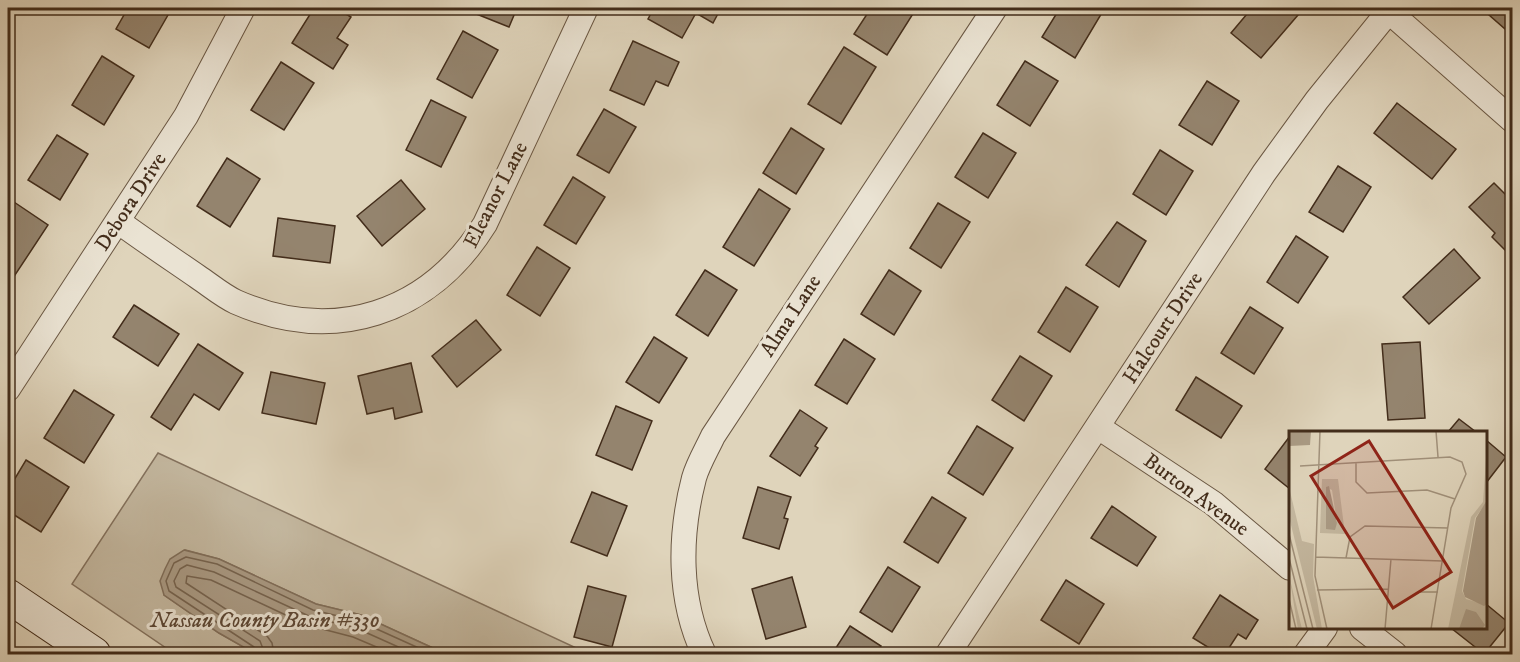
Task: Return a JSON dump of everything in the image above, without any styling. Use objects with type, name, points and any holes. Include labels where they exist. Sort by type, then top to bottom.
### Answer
[{"type":"street","name":"Debora Drive","points":[[8,389],[186,116],[243,8]]},
{"type":"street","name":"Eleanor Lane","points":[[119,222],[234,301],[280,318],[322,322],[352,320],[406,302],[432,286],[467,252],[485,224],[586,8]]},
{"type":"street","name":"Alma Lane","points":[[704,654],[690,618],[682,562],[684,528],[699,466],[713,436],[994,8]]},
{"type":"street","points":[[1387,9],[1512,120]]},
{"type":"street","name":"Halcourt Drive","points":[[948,654],[1264,173],[1387,9]]},
{"type":"street","name":"Burton Avenue","points":[[1098,427],[1213,503],[1289,567]]},
{"type":"street","points":[[8,596],[94,654]]},
{"type":"street","points":[[1306,654],[1324,629]]},
{"type":"street","points":[[1364,629],[1395,654]]},
{"type":"shaded area","points":[[158,453],[589,654],[446,654],[361,615],[316,604],[219,559],[185,550],[164,595],[219,633],[256,654],[175,654],[72,584]]},
{"type":"water","name":"Nassau County Basin #330","points":[[184,550],[219,559],[316,604],[361,615],[446,654],[256,654],[219,633],[164,595],[160,581],[165,569],[170,559]]},
{"type":"building","points":[[128,8],[172,8],[149,48],[116,29]]},
{"type":"building","points":[[314,8],[336,8],[351,17],[337,38],[348,45],[333,69],[292,43]]},
{"type":"building","points":[[476,8],[517,8],[509,27],[474,13]]},
{"type":"building","points":[[654,8],[721,8],[713,23],[696,13],[682,38],[648,19]]},
{"type":"building","points":[[871,8],[916,9],[887,55],[854,34]]},
{"type":"building","points":[[1060,8],[1097,8],[1103,11],[1075,58],[1042,37]]},
{"type":"building","points":[[1252,8],[1257,12],[1261,8],[1290,8],[1298,15],[1261,58],[1231,33]]},
{"type":"building","points":[[1481,8],[1512,8],[1512,35]]},
{"type":"building","points":[[463,31],[498,50],[472,98],[437,79]]},
{"type":"building","points":[[633,41],[679,62],[668,86],[656,81],[644,105],[610,90]]},
{"type":"building","points":[[844,47],[876,67],[841,124],[808,104]]},
{"type":"building","points":[[102,56],[134,76],[104,125],[72,105]]},
{"type":"building","points":[[1025,61],[1058,81],[1030,126],[997,105]]},
{"type":"building","points":[[281,62],[314,83],[284,130],[251,110]]},
{"type":"building","points":[[1207,81],[1239,101],[1212,145],[1179,125]]},
{"type":"building","points":[[431,100],[466,117],[441,167],[406,150]]},
{"type":"building","points":[[1397,103],[1456,149],[1432,179],[1374,133]]},
{"type":"building","points":[[604,109],[636,127],[609,173],[577,155]]},
{"type":"building","points":[[791,128],[824,149],[796,194],[763,173]]},
{"type":"building","points":[[983,133],[1016,153],[988,198],[955,177]]},
{"type":"building","points":[[57,135],[88,154],[60,200],[28,180]]},
{"type":"building","points":[[1160,150],[1193,171],[1166,215],[1133,194]]},
{"type":"building","points":[[227,158],[260,179],[230,227],[197,206]]},
{"type":"building","points":[[1338,166],[1371,187],[1343,232],[1309,212]]},
{"type":"building","points":[[573,177],[605,197],[576,244],[544,225]]},
{"type":"building","points":[[401,180],[425,209],[382,246],[357,216]]},
{"type":"building","points":[[1494,183],[1512,201],[1512,252],[1510,255],[1492,237],[1495,233],[1469,207]]},
{"type":"building","points":[[759,189],[790,209],[754,266],[723,247]]},
{"type":"building","points":[[11,200],[48,225],[15,275],[8,270],[8,205]]},
{"type":"building","points":[[938,203],[970,222],[941,268],[910,248]]},
{"type":"building","points":[[278,218],[335,226],[330,263],[273,256]]},
{"type":"building","points":[[1117,222],[1146,241],[1119,287],[1086,265]]},
{"type":"building","points":[[1296,236],[1328,257],[1298,303],[1267,282]]},
{"type":"building","points":[[537,247],[570,268],[540,316],[507,295]]},
{"type":"building","points":[[1454,249],[1480,278],[1429,324],[1403,297]]},
{"type":"building","points":[[705,270],[737,290],[708,336],[676,315]]},
{"type":"building","points":[[889,270],[921,291],[894,335],[861,314]]},
{"type":"building","points":[[1066,287],[1098,307],[1070,352],[1038,332]]},
{"type":"building","points":[[134,305],[179,334],[158,366],[113,337]]},
{"type":"building","points":[[1250,307],[1283,328],[1254,374],[1221,353]]},
{"type":"building","points":[[476,320],[501,350],[457,387],[432,356]]},
{"type":"building","points":[[654,337],[687,358],[659,403],[626,382]]},
{"type":"building","points":[[844,339],[875,359],[847,404],[815,385]]},
{"type":"building","points":[[1420,342],[1425,418],[1388,420],[1382,344]]},
{"type":"building","points":[[198,344],[243,373],[219,410],[194,394],[171,430],[151,417]]},
{"type":"building","points":[[1020,356],[1052,376],[1024,421],[992,400]]},
{"type":"building","points":[[411,363],[422,412],[395,419],[393,408],[367,414],[358,376]]},
{"type":"building","points":[[271,372],[325,383],[316,424],[262,413]]},
{"type":"building","points":[[1196,377],[1242,406],[1221,438],[1176,410]]},
{"type":"building","points":[[74,390],[114,415],[84,463],[44,438]]},
{"type":"building","points":[[616,406],[652,421],[632,470],[596,455]]},
{"type":"building","points":[[800,410],[827,428],[815,446],[818,448],[800,476],[770,456]]},
{"type":"building","points":[[1459,419],[1475,431],[1449,431]]},
{"type":"building","points":[[977,426],[1013,448],[983,495],[948,473]]},
{"type":"building","points":[[1289,437],[1289,488],[1265,469]]},
{"type":"building","points":[[1487,441],[1506,457],[1487,482]]},
{"type":"building","points":[[26,460],[69,487],[41,532],[8,511],[8,490]]},
{"type":"building","points":[[758,487],[791,497],[784,518],[788,519],[779,549],[743,538]]},
{"type":"building","points":[[592,492],[627,506],[607,556],[571,542]]},
{"type":"building","points":[[932,497],[966,518],[938,563],[904,542]]},
{"type":"building","points":[[1112,506],[1156,537],[1137,566],[1091,538]]},
{"type":"building","points":[[888,567],[920,587],[892,632],[860,612]]},
{"type":"building","points":[[792,577],[806,627],[766,639],[752,589]]},
{"type":"building","points":[[1066,580],[1104,604],[1079,644],[1041,620]]},
{"type":"building","points":[[588,586],[626,596],[612,647],[574,637]]},
{"type":"building","points":[[1220,595],[1258,620],[1246,639],[1238,634],[1225,654],[1219,654],[1193,638]]},
{"type":"building","points":[[1487,605],[1509,623],[1484,654],[1452,629],[1487,629]]},
{"type":"building","points":[[850,626],[881,646],[876,654],[832,654]]}]
